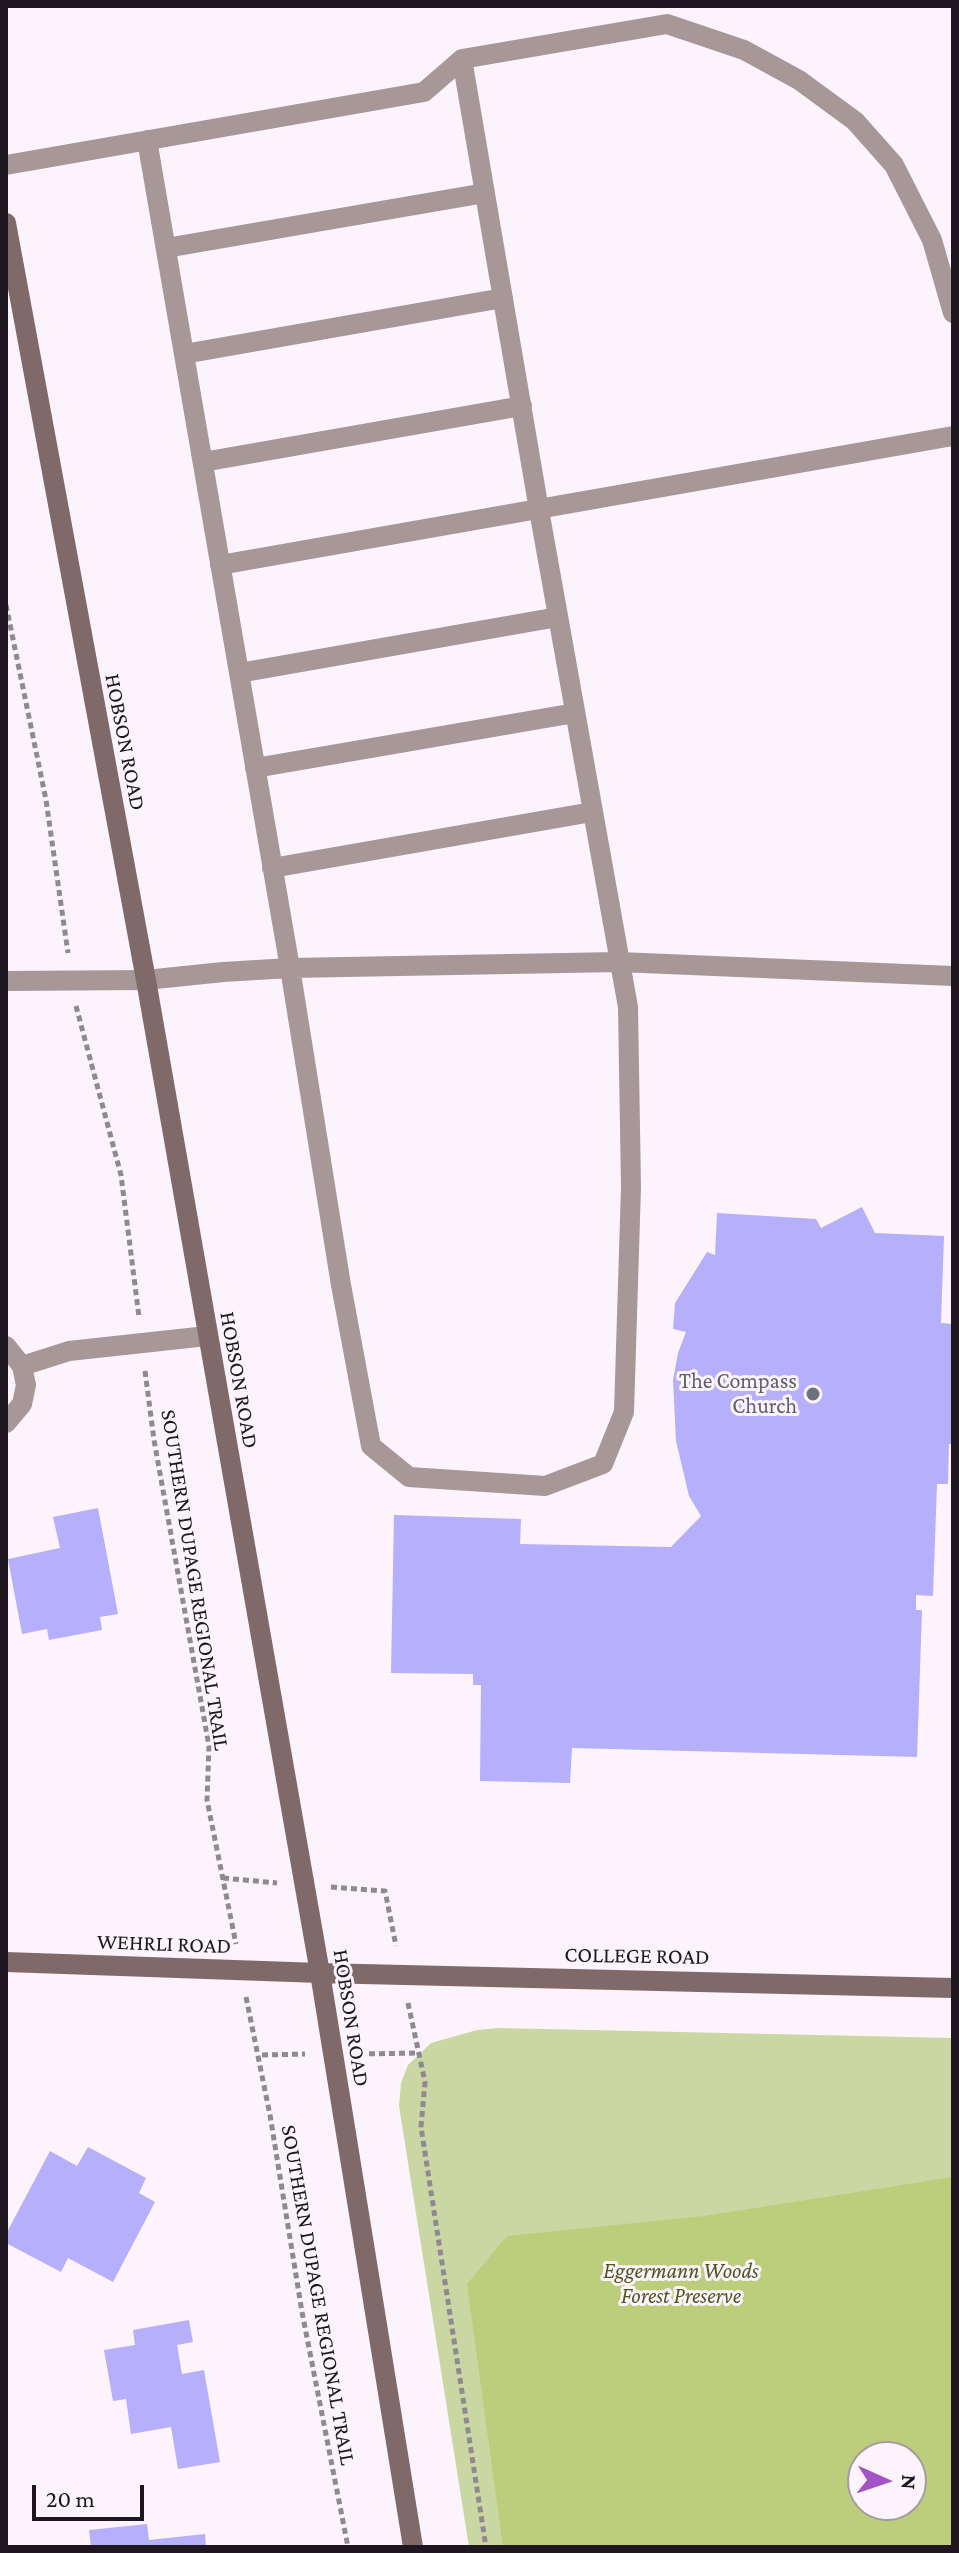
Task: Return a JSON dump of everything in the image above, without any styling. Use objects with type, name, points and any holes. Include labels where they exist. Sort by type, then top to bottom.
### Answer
[{"type":"main road","name":"HOBSON ROAD","points":[[6,223],[146,980],[320,1973],[413,2547]]},
{"type":"main road","name":"WEHRLI ROAD","points":[[6,1962],[320,1973]]},
{"type":"main road","name":"COLLEGE ROAD","points":[[320,1973],[953,1988]]},
{"type":"street","points":[[6,165],[424,92],[462,59],[667,24],[744,50],[799,80],[855,121],[894,165],[932,240],[953,313]]},
{"type":"street","points":[[147,140],[371,1446],[409,1477],[545,1486],[603,1464],[624,1412],[631,1187],[628,1007],[462,59]]},
{"type":"street","points":[[166,248],[485,193]]},
{"type":"street","points":[[184,354],[503,298]]},
{"type":"street","points":[[203,462],[522,406]]},
{"type":"street","points":[[220,565],[953,436]]},
{"type":"street","points":[[239,673],[558,617]]},
{"type":"street","points":[[255,768],[575,713]]},
{"type":"street","points":[[272,868],[592,812]]},
{"type":"street","points":[[6,981],[146,980],[290,968],[619,962],[953,976]]},
{"type":"street","points":[[22,1366],[69,1351],[207,1336]]},
{"type":"street","points":[[6,1346],[22,1366],[26,1385],[22,1404],[6,1423]]},
{"type":"path","points":[[6,605],[46,800],[65,936]]},
{"type":"path","points":[[76,1006],[121,1175],[136,1294]]},
{"type":"path","name":"SOUTHERN DUPAGE REGIONAL TRAIL","points":[[147,1382],[154,1440],[209,1746],[207,1800],[223,1878]]},
{"type":"path","name":"SOUTHERN DUPAGE REGIONAL TRAIL","points":[[257,2050],[302,2312],[348,2547]]},
{"type":"path","points":[[419,2053],[425,2082],[421,2127],[486,2547]]},
{"type":"green space","name":"Eggermann Woods Forest Preserve","points":[[498,2028],[953,2038],[953,2547],[469,2547],[399,2106],[401,2083],[408,2065],[431,2043],[477,2030]]},
{"type":"green space","points":[[953,2177],[953,2547],[503,2547],[467,2284],[507,2236],[704,2216]]},
{"type":"building","points":[[862,1207],[875,1233],[944,1236],[941,1323],[953,1324],[953,1444],[949,1444],[948,1484],[937,1484],[933,1596],[916,1595],[916,1610],[922,1610],[917,1757],[572,1748],[570,1783],[480,1781],[481,1685],[473,1685],[473,1674],[391,1673],[394,1515],[521,1519],[520,1544],[671,1547],[701,1516],[689,1496],[676,1441],[673,1380],[686,1332],[673,1329],[675,1303],[707,1252],[715,1255],[717,1213],[816,1219],[821,1228]]},
{"type":"building","points":[[98,1508],[118,1614],[100,1617],[102,1630],[49,1640],[47,1629],[22,1634],[8,1559],[60,1548],[53,1517]]},
{"type":"building","points":[[88,2147],[146,2178],[139,2193],[155,2202],[113,2282],[68,2258],[61,2272],[6,2243],[6,2234],[50,2151],[77,2166]]},
{"type":"building","points":[[189,2320],[193,2342],[177,2345],[182,2374],[204,2370],[220,2462],[178,2469],[171,2427],[131,2434],[126,2399],[113,2401],[104,2350],[135,2345],[133,2330]]},
{"type":"building","points":[[147,2524],[149,2540],[205,2534],[206,2547],[91,2547],[89,2530]]},
{"type":"place","name":"The Compass Church","points":[[813,1394]]}]
